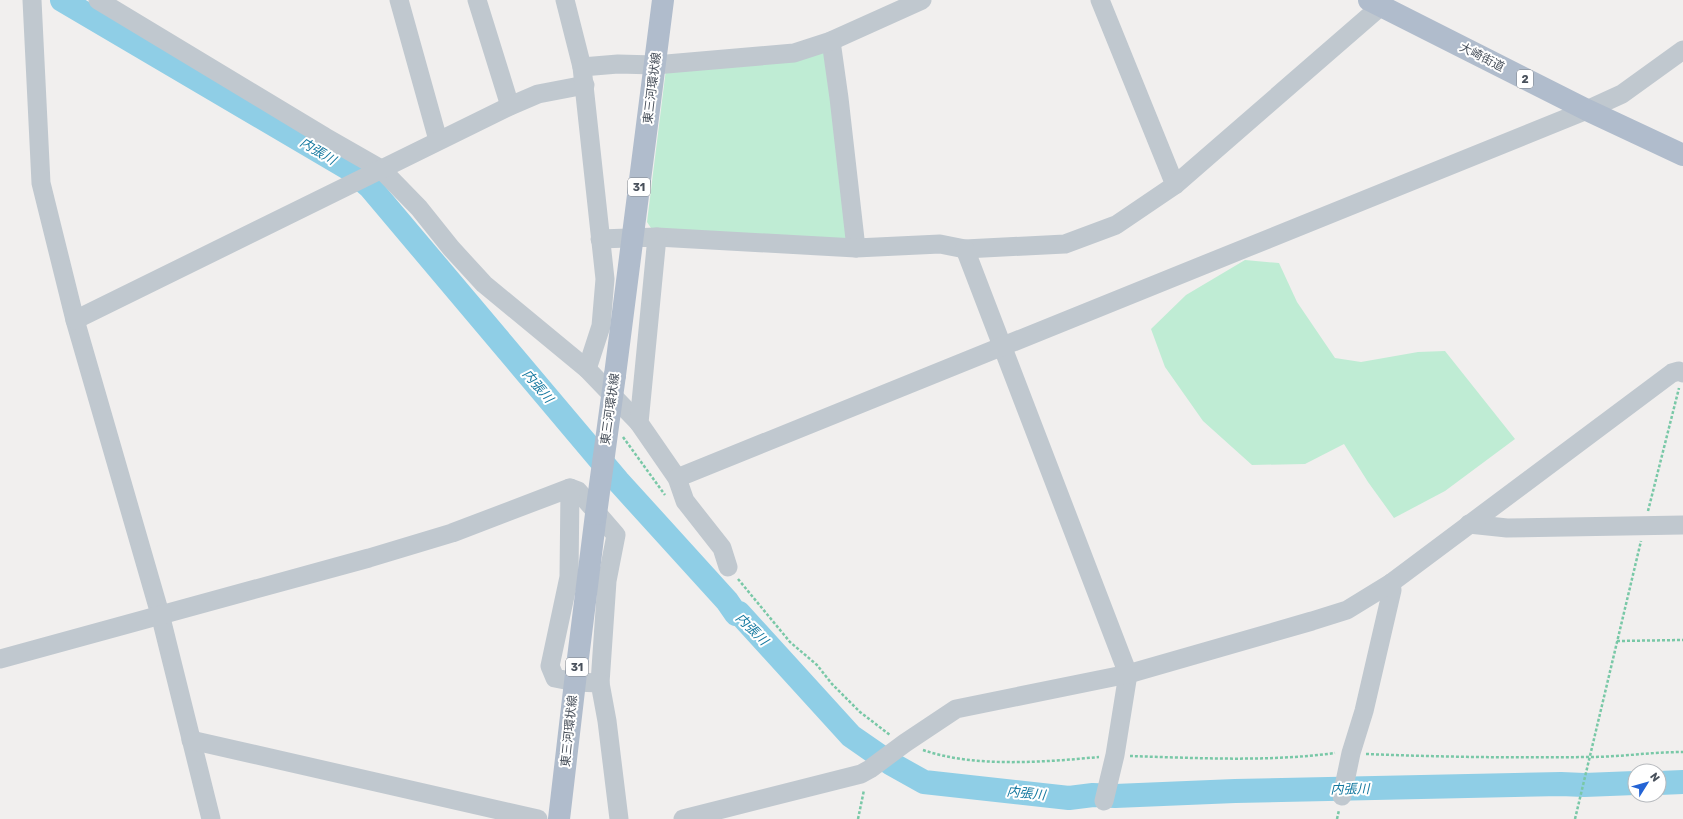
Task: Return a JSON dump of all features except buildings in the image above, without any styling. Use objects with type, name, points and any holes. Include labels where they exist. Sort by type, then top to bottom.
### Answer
[{"type":"main road","name":"東三河環状線","points":[[559,819],[574,682],[663,0]]},
{"type":"main road","name":"大崎街道","points":[[1375,3],[1587,110],[1683,154]]},
{"type":"street","points":[[98,0],[325,137],[381,169],[419,208],[451,248],[484,284],[587,369],[639,423],[677,478],[685,501],[722,548],[728,567]]},
{"type":"street","points":[[399,0],[438,140]]},
{"type":"street","points":[[477,0],[510,106]]},
{"type":"street","points":[[565,0],[583,76],[605,279],[601,326],[587,369]]},
{"type":"street","points":[[75,320],[438,140],[510,106],[583,76],[618,64],[654,65],[794,53],[831,41],[922,0]]},
{"type":"street","points":[[1100,0],[1175,185]]},
{"type":"street","points":[[32,2],[41,183],[75,320],[160,614],[212,819]]},
{"type":"street","points":[[600,239],[657,237],[856,248],[940,244],[965,249],[1065,244],[1116,225],[1175,185],[1375,3]]},
{"type":"street","points":[[831,41],[856,248]]},
{"type":"street","points":[[677,478],[1587,110],[1622,94],[1683,50]]},
{"type":"street","points":[[639,423],[657,237]]},
{"type":"street","points":[[965,249],[1128,674],[1115,755],[1104,801]]},
{"type":"street","points":[[683,819],[865,771],[956,709],[1128,674],[1347,610],[1390,584],[1672,373],[1679,371],[1681,380]]},
{"type":"street","points":[[570,488],[569,577],[550,666],[555,678],[574,682],[600,683]]},
{"type":"street","points":[[0,659],[369,558],[452,533],[570,488],[578,491],[616,536],[607,581],[600,683],[607,722],[619,819]]},
{"type":"street","points":[[1469,524],[1507,528],[1683,525]]},
{"type":"street","points":[[1342,796],[1366,703],[1392,590],[1390,584]]},
{"type":"street","points":[[191,740],[538,819]]},
{"type":"path","points":[[1575,819],[1681,380]]},
{"type":"path","points":[[609,420],[670,501]]},
{"type":"path","points":[[728,567],[790,642],[817,666],[832,684],[860,712],[885,733],[905,743],[932,753],[960,759],[1042,760],[1115,755],[1179,758],[1303,757],[1336,753],[1446,757],[1590,757],[1653,752],[1683,752]]},
{"type":"path","points":[[1618,641],[1683,640]]},
{"type":"path","points":[[858,819],[864,793],[865,771]]},
{"type":"green space","points":[[826,51],[849,241],[655,234],[647,222],[666,69]]},
{"type":"green space","points":[[1245,260],[1279,263],[1297,302],[1335,358],[1361,362],[1418,352],[1445,351],[1515,439],[1445,491],[1394,518],[1368,482],[1344,444],[1305,464],[1252,465],[1203,421],[1165,367],[1151,329],[1186,295]]},
{"type":"waterway","name":"内張川","points":[[62,0],[351,170],[370,187],[618,481],[727,601],[736,614],[739,613],[851,736],[890,763],[924,782],[1069,798],[1093,795],[1115,796],[1235,791],[1627,783]]},
{"type":"waterway","name":"内張川","points":[[1667,783],[1683,782]]}]
